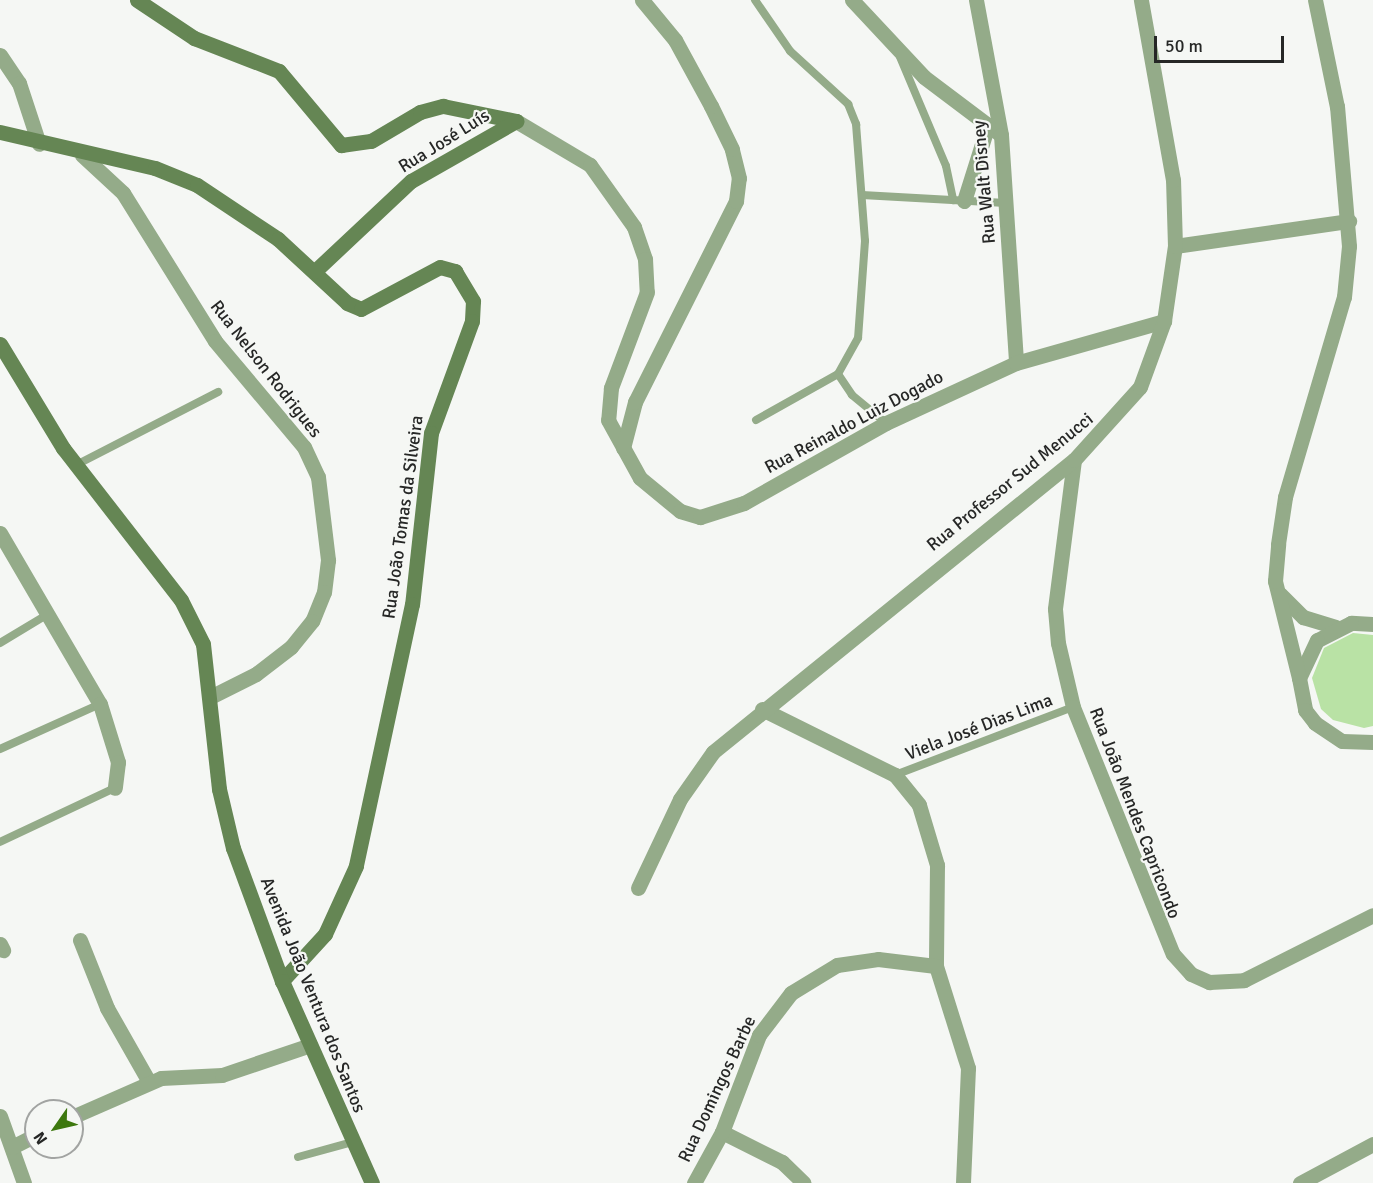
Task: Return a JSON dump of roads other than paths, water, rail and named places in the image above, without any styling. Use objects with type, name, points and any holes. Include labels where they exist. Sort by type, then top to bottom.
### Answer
[{"type":"street","points":[[137,0],[194,38],[279,71],[341,145],[371,141],[420,112],[443,106],[516,121]]},
{"type":"street","points":[[623,448],[635,402],[726,223],[739,178],[732,149],[711,106],[675,40],[642,0]]},
{"type":"street","points":[[852,0],[898,53],[1001,135]]},
{"type":"street","name":"Rua Walt Disney","points":[[976,0],[1001,135],[1016,363]]},
{"type":"street","name":"Rua Professor Sud Menucci","points":[[638,888],[687,789],[713,752],[762,709],[1074,460],[1114,422],[1140,387],[1164,321],[1175,246],[1173,180],[1142,0]]},
{"type":"street","points":[[1315,0],[1337,107],[1349,221],[1344,297],[1286,497],[1277,590],[1305,710],[1315,723],[1342,741],[1368,744]]},
{"type":"street","points":[[0,55],[19,82],[39,144]]},
{"type":"street","name":"Rua José Luís","points":[[315,271],[411,181],[516,121],[590,165],[634,227],[642,248],[647,292],[608,406],[608,420],[623,448]]},
{"type":"street","points":[[959,200],[988,125]]},
{"type":"street","name":"Rua João Tomas da Silveira","points":[[0,132],[82,155],[155,168],[198,185],[315,271],[347,303],[361,309],[440,267],[455,271],[473,301],[472,321],[431,433],[412,604],[356,866],[325,934],[282,981]]},
{"type":"street","name":"Rua Nelson Rodrigues","points":[[82,155],[123,193],[215,341],[304,447],[318,477],[328,560],[324,592],[312,621],[291,647],[256,674],[212,696]]},
{"type":"street","points":[[1175,246],[1349,221]]},
{"type":"street","name":"Rua Reinaldo Luiz Dogado","points":[[623,448],[661,501],[700,517],[744,503],[886,423],[1016,363],[1164,321]]},
{"type":"street","name":"Avenida João Ventura dos Santos","points":[[0,344],[75,465],[181,600],[203,644],[212,696],[219,789],[233,848],[282,981],[372,1183]]},
{"type":"street","name":"Rua João Mendes Capricondo","points":[[1074,460],[1055,609],[1073,707],[1158,927],[1191,974],[1209,982],[1244,980],[1373,915]]},
{"type":"street","points":[[0,533],[49,613],[100,704],[118,762],[115,788]]},
{"type":"street","points":[[1277,590],[1304,617],[1335,627],[1371,623]]},
{"type":"street","points":[[1299,678],[1311,648],[1335,627]]},
{"type":"street","points":[[762,709],[895,775],[919,805],[935,855],[936,966],[968,1068],[963,1183]]},
{"type":"street","points":[[80,940],[107,1008],[149,1082]]},
{"type":"street","name":"Rua Domingos Barbe","points":[[694,1183],[722,1132],[759,1035],[791,993],[814,974],[878,959],[936,966]]},
{"type":"street","points":[[84,1112],[149,1082],[222,1075],[310,1045]]},
{"type":"street","points":[[0,1116],[24,1183]]},
{"type":"street","points":[[722,1132],[782,1162],[804,1183]]},
{"type":"street","points":[[12,1147],[24,1141]]},
{"type":"street","points":[[1300,1183],[1373,1144]]},
{"type":"lane","points":[[755,0],[790,51],[848,104],[856,124],[862,195],[858,338],[838,374],[756,420]]},
{"type":"lane","points":[[898,53],[959,200]]},
{"type":"lane","points":[[862,195],[1006,203]]},
{"type":"lane","points":[[838,374],[852,395],[886,423]]},
{"type":"lane","points":[[75,465],[218,392]]},
{"type":"lane","points":[[0,643],[49,613]]},
{"type":"lane","points":[[0,749],[100,704]]},
{"type":"lane","name":"Viela José Dias Lima","points":[[895,775],[1073,707]]},
{"type":"lane","points":[[0,842],[115,788]]},
{"type":"lane","points":[[298,1157],[353,1142]]}]
